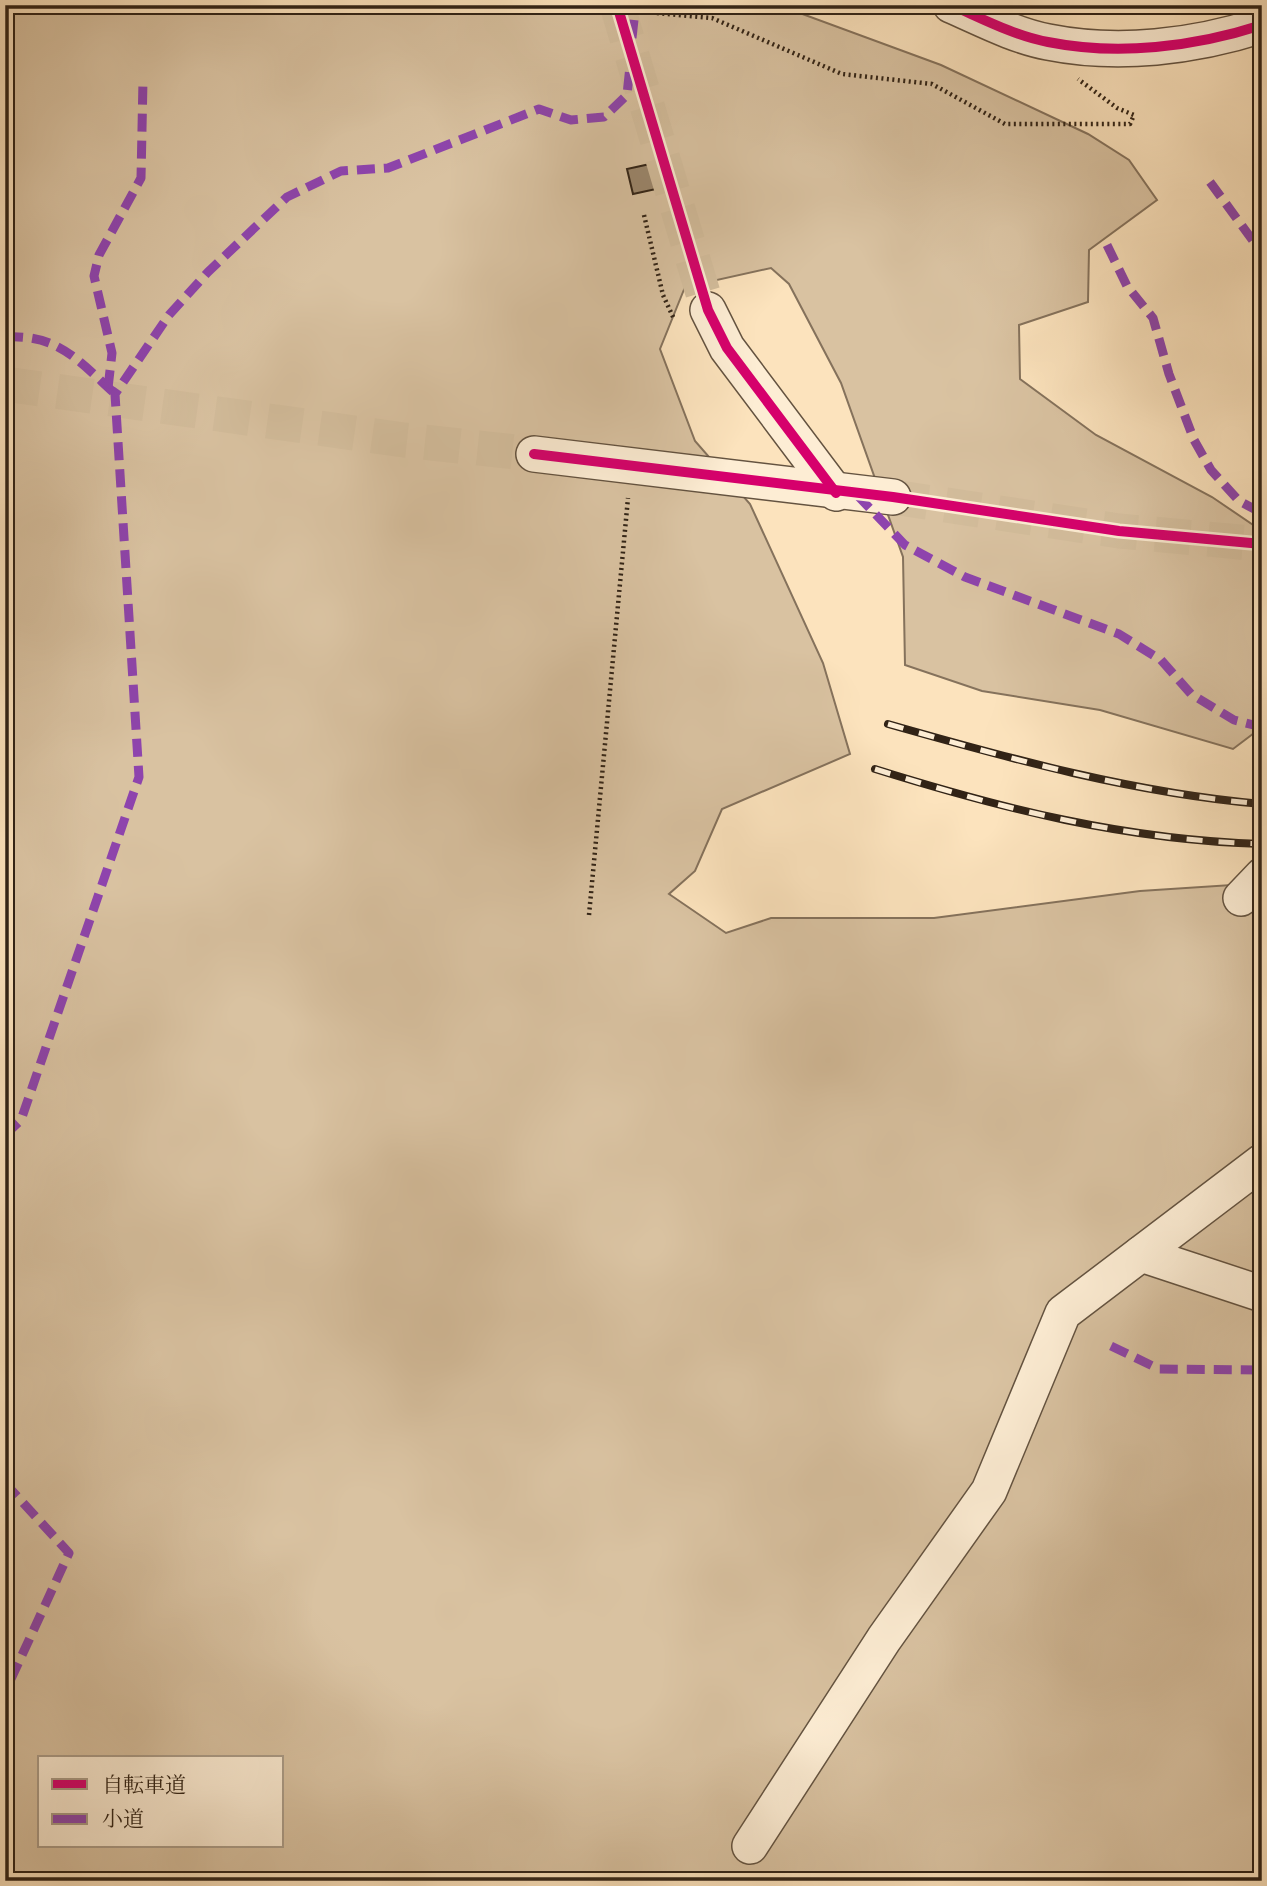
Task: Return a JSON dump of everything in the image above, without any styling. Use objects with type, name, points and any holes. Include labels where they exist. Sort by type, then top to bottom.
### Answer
[{"type":"street","points":[[951,5],[1046,42],[1087,46],[1136,48],[1188,44],[1262,25]]},
{"type":"street","points":[[708,310],[727,348],[836,493]]},
{"type":"street","points":[[534,454],[836,493],[893,497]]},
{"type":"street","points":[[750,1846],[884,1639],[989,1491],[1063,1313],[1262,1162]]},
{"type":"street","points":[[1141,1254],[1262,1294]]},
{"type":"path","points":[[635,11],[712,18],[842,74],[932,84],[1005,124],[1130,124],[1134,115],[1117,108],[1076,76],[1087,46]]},
{"type":"path","points":[[589,915],[623,570],[630,466]]},
{"type":"shaded area","points":[[22,5],[778,5],[941,65],[1088,134],[1129,160],[1157,200],[1089,250],[1088,302],[1019,325],[1020,379],[1096,435],[1212,497],[1262,531],[1262,727],[1233,749],[1100,710],[982,691],[905,665],[903,557],[841,383],[789,284],[771,268],[685,287],[660,349],[695,441],[750,504],[823,663],[850,754],[722,809],[695,871],[669,894],[726,933],[771,918],[934,918],[1140,891],[1262,883],[1262,1881],[5,1881],[5,17]]},
{"type":"building","points":[[650,164],[656,189],[633,194],[627,169]]},
{"type":"tunnel","points":[[617,5],[708,310]]},
{"type":"tunnel","points":[[5,384],[404,440],[534,454]]},
{"type":"tunnel","points":[[893,497],[1119,531],[1262,544]]},
{"type":"railway","points":[[888,724],[1073,773],[1167,792],[1262,804]]},
{"type":"railway","points":[[875,769],[970,797],[1066,820],[1162,836],[1262,844]]},
{"type":"marked path","points":[[632,38],[635,11]]},
{"type":"marked path","points":[[5,1135],[21,1120],[139,777],[115,394],[169,315],[208,272],[287,197],[341,171],[388,168],[539,109],[571,120],[604,117],[627,95],[630,66]]},
{"type":"marked path","points":[[108,388],[112,353],[94,276],[99,255],[141,178],[143,80]]},
{"type":"marked path","points":[[1210,182],[1262,253]]},
{"type":"marked path","points":[[1107,245],[1127,286],[1153,318],[1169,374],[1194,440],[1211,470],[1239,501],[1262,513]]},
{"type":"marked path","points":[[5,337],[23,337],[53,344],[77,359],[113,392]]},
{"type":"marked path","points":[[857,495],[905,545],[965,577],[1119,634],[1161,660],[1191,694],[1234,720],[1262,727]]},
{"type":"marked path","points":[[1111,1346],[1159,1369],[1262,1370]]},
{"type":"marked path","points":[[5,1483],[69,1553],[5,1692]]},
{"type":"cycle path","points":[[617,5],[708,310],[727,348],[836,493]]},
{"type":"cycle path","points":[[951,5],[1023,36],[1048,42],[1101,48],[1129,49],[1183,44],[1262,25]]},
{"type":"cycle path","points":[[534,454],[893,497],[1119,531],[1262,544]]}]
